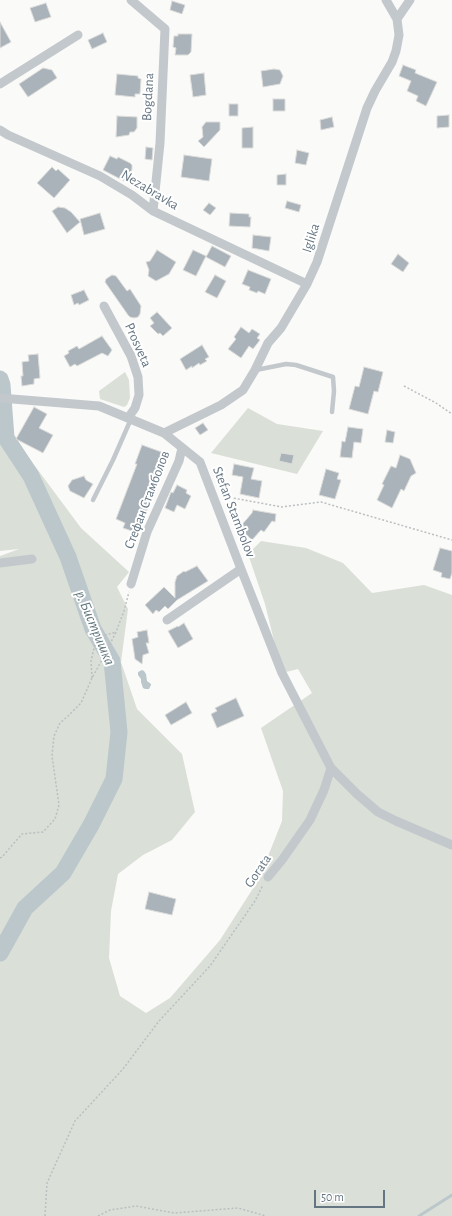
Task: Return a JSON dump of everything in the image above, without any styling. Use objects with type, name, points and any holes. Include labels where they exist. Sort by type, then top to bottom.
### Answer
[{"type":"street","name":"Bogdana","points":[[131,0],[165,29],[160,143],[153,211]]},
{"type":"street","name":"Iglika","points":[[164,433],[221,405],[242,390],[255,370],[268,343],[281,328],[307,284],[317,262],[367,108],[392,62],[396,51],[399,35],[397,19],[386,0]]},
{"type":"street","points":[[397,19],[410,0]]},
{"type":"street","points":[[0,84],[78,35]]},
{"type":"street","name":"Nezabravka","points":[[0,130],[100,176],[132,195],[153,211],[307,284]]},
{"type":"street","name":"Prosveta","points":[[104,306],[130,356],[138,377],[139,395],[130,419]]},
{"type":"street","name":"Stefan Stambolov","points":[[0,398],[99,406],[164,433],[200,462],[282,672],[331,768],[357,794],[378,812],[452,845]]},
{"type":"street","name":"Стефан Стамболов","points":[[131,584],[147,532],[179,461],[182,448]]},
{"type":"street","points":[[0,563],[32,559]]},
{"type":"street","points":[[167,620],[241,569]]},
{"type":"street","name":"Gorata","points":[[268,877],[310,820],[324,790],[331,768]]},
{"type":"lane","points":[[255,370],[286,364],[296,365],[333,376],[334,391],[332,412]]},
{"type":"lane","points":[[93,500],[114,460],[130,419]]},
{"type":"path","points":[[404,386],[452,414]]},
{"type":"path","points":[[212,494],[282,507],[321,502],[452,540]]},
{"type":"path","points":[[0,858],[2,858],[22,834],[43,832],[55,819],[58,805],[52,756],[54,736],[60,723],[81,704],[92,678],[116,632],[124,611],[131,584]]},
{"type":"path","points":[[92,678],[91,661],[95,644],[102,636],[116,632]]},
{"type":"path","name":"Gorata","points":[[45,1216],[47,1183],[75,1121],[123,1069],[159,1020],[210,966],[255,901],[268,877]]},
{"type":"path","points":[[98,1216],[110,1210],[136,1206],[174,1212],[238,1208],[266,1216]]},
{"type":"shaded area","points":[[125,372],[129,380],[130,398],[127,405],[124,407],[100,399],[99,391]]},
{"type":"shaded area","points":[[8,407],[8,433],[29,458],[81,528],[129,572],[117,587],[128,609],[121,662],[137,709],[182,754],[195,812],[172,840],[143,855],[118,874],[111,911],[109,958],[120,996],[146,1013],[170,998],[220,940],[259,879],[282,821],[283,791],[261,728],[312,693],[298,669],[282,673],[265,604],[248,554],[261,541],[306,548],[343,563],[372,593],[424,585],[452,595],[452,1216],[0,1216],[0,556],[19,549],[0,551],[0,408]]},
{"type":"shaded area","points":[[248,408],[277,424],[323,431],[297,474],[211,453]]},
{"type":"shaded area","points":[[142,670],[146,674],[147,681],[151,684],[149,689],[143,688],[141,679],[138,675],[138,672]]},
{"type":"building","points":[[172,1],[185,5],[182,14],[170,10]]},
{"type":"building","points":[[46,3],[51,17],[35,22],[30,8]]},
{"type":"building","points":[[0,22],[11,42],[0,48]]},
{"type":"building","points":[[103,33],[107,42],[92,49],[88,40]]},
{"type":"building","points":[[178,34],[192,34],[191,52],[188,55],[175,55],[176,48],[173,47],[174,36],[178,36]]},
{"type":"building","points":[[403,65],[416,70],[415,73],[437,82],[426,106],[416,101],[418,96],[407,91],[411,81],[399,76]]},
{"type":"building","points":[[43,68],[52,70],[57,78],[28,97],[19,84]]},
{"type":"building","points":[[274,69],[280,70],[283,76],[280,84],[263,87],[261,71]]},
{"type":"building","points":[[204,73],[206,95],[193,97],[190,75]]},
{"type":"building","points":[[117,74],[138,76],[138,78],[141,79],[140,94],[135,94],[135,97],[115,95]]},
{"type":"building","points":[[273,99],[285,99],[285,111],[273,111]]},
{"type":"building","points":[[229,104],[238,104],[238,116],[229,116]]},
{"type":"building","points":[[449,115],[449,127],[437,128],[437,116]]},
{"type":"building","points":[[117,116],[137,117],[137,128],[134,132],[130,132],[129,135],[116,137]]},
{"type":"building","points":[[332,117],[334,127],[321,130],[320,120]]},
{"type":"building","points":[[206,122],[220,122],[220,130],[204,147],[198,141],[203,137],[202,127]]},
{"type":"building","points":[[253,127],[253,148],[242,148],[242,128]]},
{"type":"building","points":[[146,147],[153,148],[152,160],[145,159]]},
{"type":"building","points":[[297,150],[309,153],[306,165],[295,163]]},
{"type":"building","points":[[184,155],[212,159],[209,181],[181,177]]},
{"type":"building","points":[[110,156],[117,159],[118,157],[132,165],[131,175],[128,174],[124,181],[103,170]]},
{"type":"building","points":[[52,167],[56,171],[58,169],[70,180],[54,198],[37,183]]},
{"type":"building","points":[[286,174],[286,185],[277,185],[277,175]]},
{"type":"building","points":[[287,201],[301,205],[299,212],[285,208]]},
{"type":"building","points":[[209,203],[216,208],[210,215],[203,210]]},
{"type":"building","points":[[58,207],[65,208],[71,212],[80,222],[67,233],[52,211]]},
{"type":"building","points":[[100,213],[105,229],[84,235],[80,219]]},
{"type":"building","points":[[230,213],[249,214],[249,217],[251,217],[250,227],[229,226]]},
{"type":"building","points":[[253,235],[271,237],[269,251],[252,248]]},
{"type":"building","points":[[212,246],[231,256],[225,267],[206,257]]},
{"type":"building","points":[[157,250],[176,262],[169,274],[156,281],[148,276],[149,270],[146,262],[150,261]]},
{"type":"building","points":[[193,250],[206,256],[196,276],[183,270]]},
{"type":"building","points":[[398,254],[409,263],[403,272],[391,264]]},
{"type":"building","points":[[248,270],[271,279],[265,294],[258,291],[257,293],[249,290],[250,287],[242,284]]},
{"type":"building","points":[[112,275],[116,276],[127,291],[130,289],[141,306],[138,317],[134,318],[128,315],[105,282],[106,279]]},
{"type":"building","points":[[215,275],[226,281],[217,298],[205,292]]},
{"type":"building","points":[[84,290],[89,300],[79,305],[78,303],[74,305],[71,295]]},
{"type":"building","points":[[157,312],[172,328],[163,336],[160,333],[158,334],[150,326],[154,323],[150,318]]},
{"type":"building","points":[[241,327],[249,333],[252,329],[260,334],[257,338],[260,340],[253,349],[249,346],[241,358],[228,349],[236,339],[234,337]]},
{"type":"building","points":[[102,336],[112,350],[108,356],[102,353],[77,366],[75,364],[70,367],[64,356],[69,353],[68,351],[77,346],[79,349]]},
{"type":"building","points":[[202,345],[209,357],[205,359],[207,361],[200,365],[199,363],[192,368],[192,366],[186,370],[180,359]]},
{"type":"building","points":[[38,354],[40,378],[34,379],[34,384],[22,386],[22,362],[29,361],[28,355]]},
{"type":"building","points":[[364,367],[383,372],[378,392],[374,391],[368,414],[349,409],[355,386],[359,387]]},
{"type":"building","points":[[34,407],[47,414],[39,428],[53,435],[43,453],[16,439]]},
{"type":"building","points":[[203,423],[208,430],[200,435],[195,428]]},
{"type":"building","points":[[348,427],[363,429],[361,443],[354,442],[352,458],[340,457],[342,441],[345,442]]},
{"type":"building","points":[[387,430],[395,432],[393,443],[385,442]]},
{"type":"building","points":[[142,445],[167,454],[156,482],[158,482],[138,533],[123,528],[125,523],[116,519],[137,464],[135,464]]},
{"type":"building","points":[[281,453],[294,455],[292,464],[279,461]]},
{"type":"building","points":[[400,455],[410,459],[416,473],[411,476],[404,491],[401,489],[392,508],[377,500],[384,485],[382,484],[391,466],[396,468]]},
{"type":"building","points":[[234,464],[254,468],[251,479],[262,481],[259,498],[240,494],[243,477],[232,475]]},
{"type":"building","points":[[326,469],[339,473],[337,479],[341,480],[335,499],[319,495]]},
{"type":"building","points":[[84,476],[86,480],[93,484],[84,498],[70,491],[68,486],[72,480]]},
{"type":"building","points":[[177,485],[187,490],[186,493],[191,496],[185,509],[177,505],[174,512],[165,508],[171,492],[173,493]]},
{"type":"building","points":[[253,510],[276,514],[275,522],[272,521],[264,532],[261,530],[252,540],[239,528]]},
{"type":"building","points":[[440,548],[452,551],[452,573],[450,579],[441,577],[442,573],[433,570]]},
{"type":"building","points":[[197,566],[208,581],[177,600],[168,609],[165,606],[159,612],[156,610],[153,614],[145,605],[164,587],[175,598],[175,582],[177,576],[184,571],[185,572]]},
{"type":"building","points":[[184,623],[193,639],[178,648],[168,631]]},
{"type":"building","points":[[147,630],[149,643],[146,643],[149,653],[143,655],[142,664],[135,659],[132,639],[138,637],[137,632]]},
{"type":"building","points":[[236,698],[244,716],[217,728],[211,714],[217,711],[215,708]]},
{"type":"building","points":[[186,702],[192,713],[171,725],[165,715]]},
{"type":"building","points":[[149,892],[176,899],[172,915],[145,909]]},
{"type":"waterway","name":"р. Бистришка","points":[[0,379],[2,385],[6,438],[31,476],[68,557],[93,629],[112,661],[119,732],[114,779],[91,825],[63,873],[25,908],[0,953]]},
{"type":"waterway","points":[[419,1216],[452,1195]]}]
